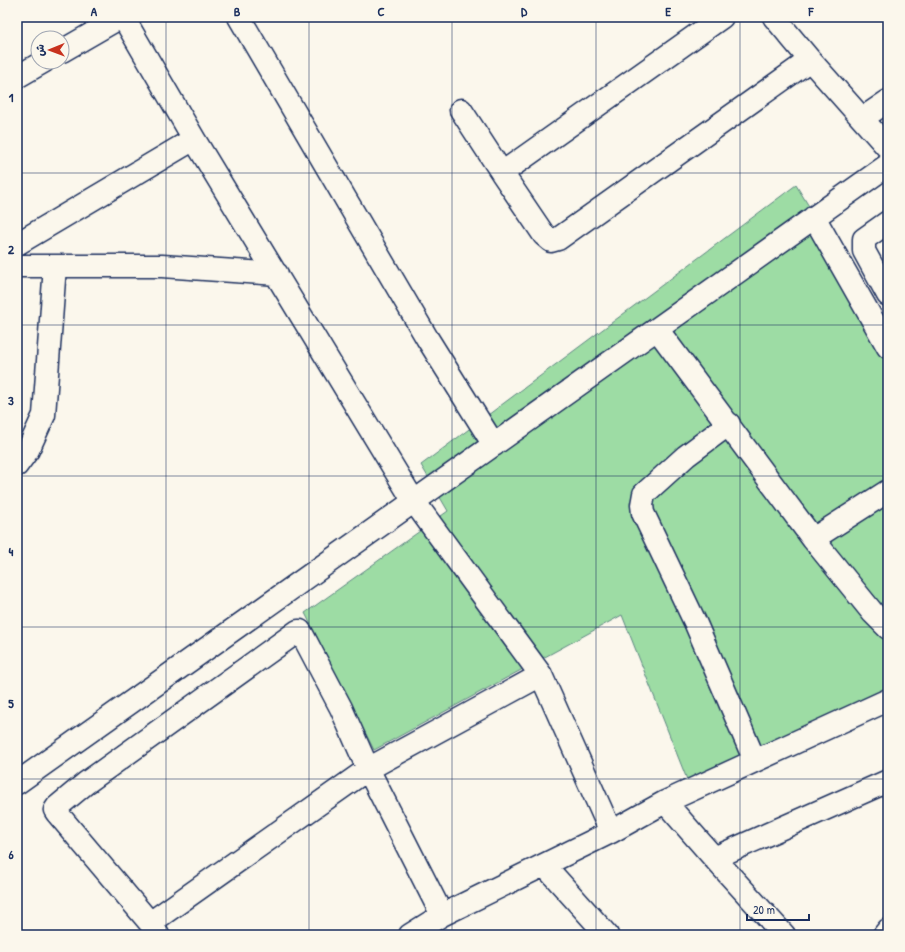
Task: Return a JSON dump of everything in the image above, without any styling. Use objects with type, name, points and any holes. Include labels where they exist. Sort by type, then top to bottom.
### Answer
[{"type":"street","points":[[70,46],[122,17],[194,139],[414,500],[541,675],[611,832]]},
{"type":"street","points":[[239,17],[427,338],[494,445]]},
{"type":"street","points":[[502,172],[722,17]]},
{"type":"street","points":[[774,17],[888,148]]},
{"type":"street","points":[[461,110],[544,235],[551,241],[558,239],[810,60]]},
{"type":"street","points":[[17,77],[30,70]]},
{"type":"street","points":[[862,118],[888,101]]},
{"type":"street","points":[[17,244],[194,139]]},
{"type":"street","points":[[17,783],[888,165]]},
{"type":"street","points":[[814,217],[888,347]]},
{"type":"street","points":[[888,222],[864,239],[863,245],[864,250],[888,295]]},
{"type":"street","points":[[17,266],[162,266],[277,274]]},
{"type":"street","points":[[17,465],[28,450],[44,415],[55,266]]},
{"type":"street","points":[[657,329],[813,539],[883,615]]},
{"type":"street","points":[[729,424],[686,456],[644,494],[642,505],[643,513],[695,622],[755,761]]},
{"type":"street","points":[[813,539],[888,491]]},
{"type":"street","points":[[442,915],[368,768],[341,708],[300,631],[86,784],[57,807],[56,810],[57,814],[154,929],[368,768],[541,675]]},
{"type":"street","points":[[410,935],[442,915],[545,866],[665,802],[888,700]]},
{"type":"street","points":[[714,858],[888,781]]},
{"type":"street","points":[[665,802],[784,935]]},
{"type":"street","points":[[545,866],[607,935]]},
{"type":"street","points":[[884,935],[888,930]]},
{"type":"green space","points":[[796,185],[888,336],[888,693],[690,787],[622,615],[374,750],[305,613],[448,511],[421,465]]}]
